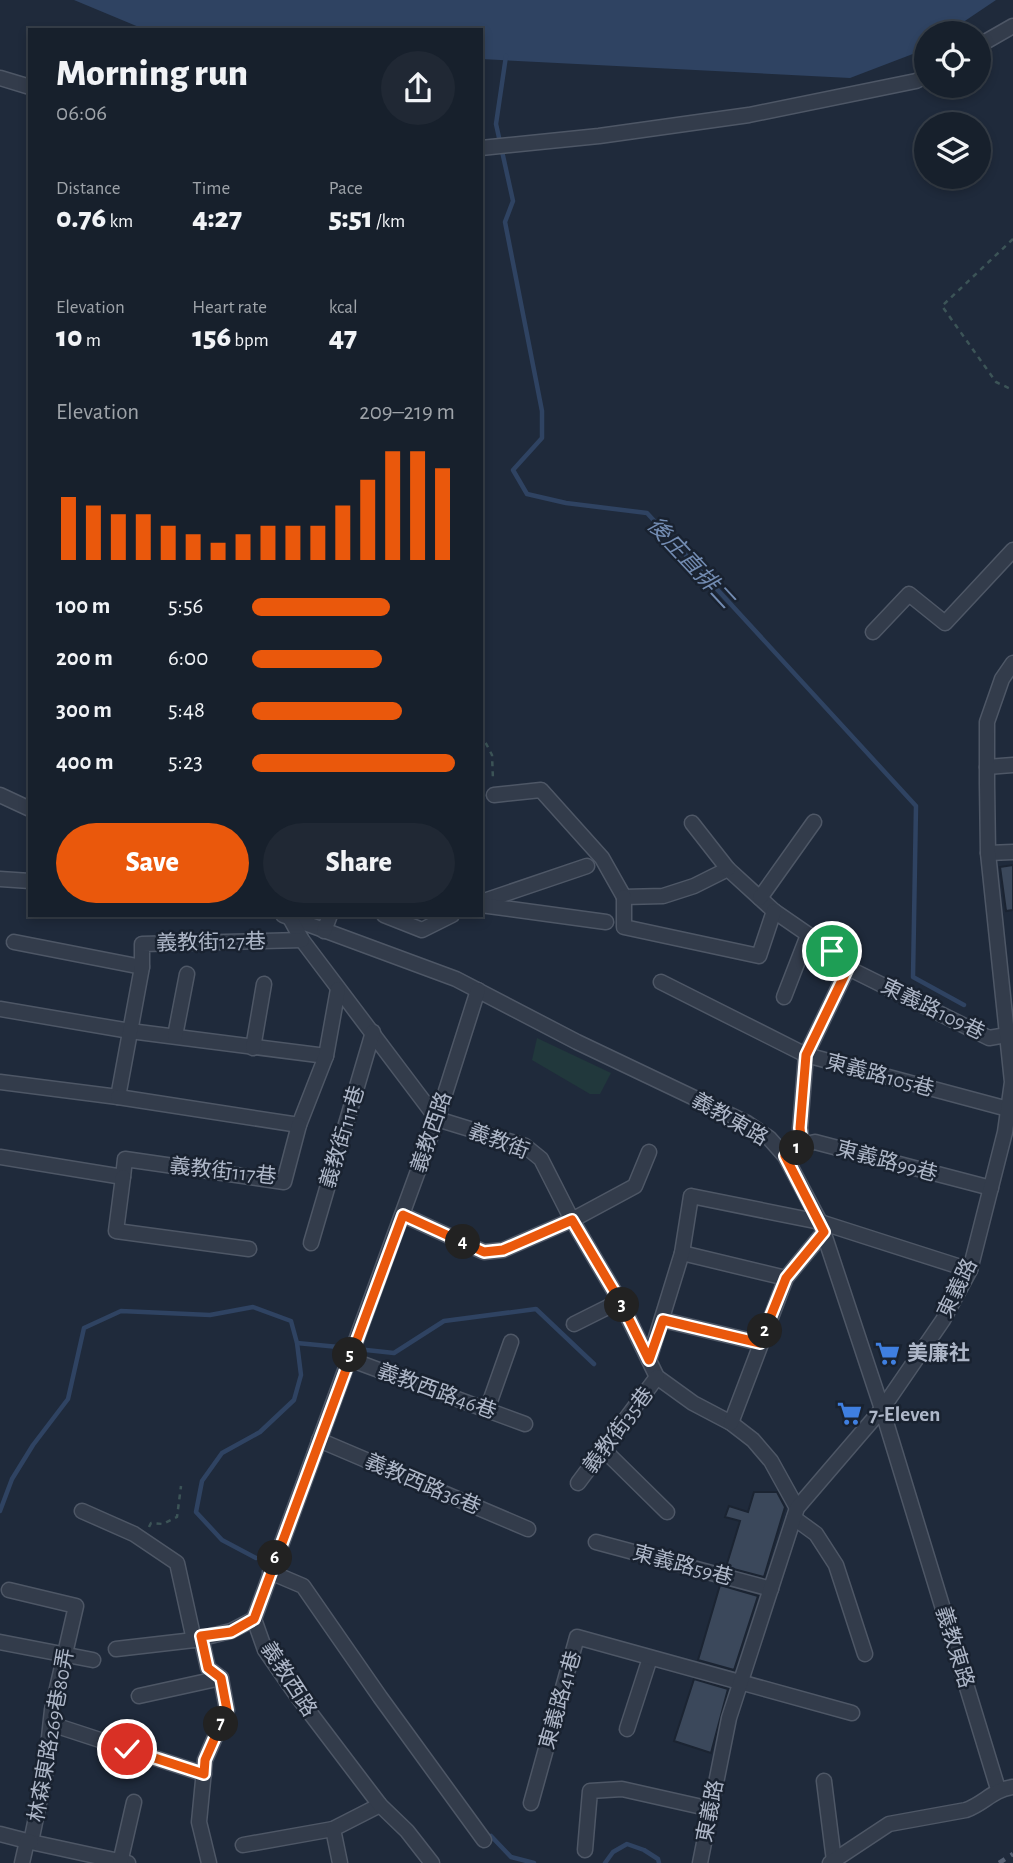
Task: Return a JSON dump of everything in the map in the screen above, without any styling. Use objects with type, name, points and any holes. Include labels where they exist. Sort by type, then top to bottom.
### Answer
[{"type":"street","points":[[991,39],[1013,26]]},
{"type":"street","points":[[0,78],[28,86]]},
{"type":"street","points":[[483,148],[599,136],[749,115],[914,81]]},
{"type":"street","points":[[873,632],[909,594],[945,622],[1013,550]]},
{"type":"street","name":"東義路","points":[[700,1863],[729,1717],[795,1513],[882,1409],[943,1320],[970,1270],[1005,1132],[1012,1082],[1011,1035],[988,853],[987,722],[1007,682],[1013,663]]},
{"type":"street","points":[[987,767],[1013,765]]},
{"type":"street","points":[[494,795],[541,790],[602,858],[624,897],[624,927],[759,956],[774,911]]},
{"type":"street","points":[[0,795],[28,808]]},
{"type":"street","points":[[760,898],[814,822]]},
{"type":"street","name":"東義路109巷","points":[[692,823],[727,869],[774,911],[832,951],[848,968],[989,1038],[1011,1035]]},
{"type":"street","points":[[988,853],[1013,852]]},
{"type":"street","points":[[483,902],[587,866]]},
{"type":"street","points":[[624,897],[663,896],[694,886],[727,869]]},
{"type":"street","points":[[0,879],[28,881]]},
{"type":"street","points":[[483,903],[606,922]]},
{"type":"street","points":[[287,917],[437,1119]]},
{"type":"street","name":"義教東路","points":[[287,917],[456,979],[577,1042],[747,1123],[769,1138],[785,1156],[822,1227],[1006,1788]]},
{"type":"street","points":[[324,931],[329,917]]},
{"type":"street","points":[[389,917],[422,930],[449,917]]},
{"type":"street","points":[[784,997],[808,935]]},
{"type":"street","name":"義教街127巷","points":[[118,1097],[142,967],[142,944],[302,940]]},
{"type":"street","name":"義教街127巷","points":[[14,942],[142,967]]},
{"type":"street","name":"東義路105巷","points":[[848,968],[806,1055],[1008,1109]]},
{"type":"street","points":[[174,1036],[187,974]]},
{"type":"street","points":[[661,982],[806,1055],[800,1128],[802,1145],[785,1156]]},
{"type":"street","points":[[253,1048],[264,984]]},
{"type":"street","name":"義教街117巷","points":[[123,1177],[125,1159],[284,1182],[299,1125],[326,1056],[338,989]]},
{"type":"street","name":"義教西路","points":[[432,1863],[407,1831],[380,1805],[265,1650],[254,1619],[403,1215],[478,990]]},
{"type":"street","points":[[0,1009],[130,1031],[326,1056]]},
{"type":"street","name":"義教街111巷","points":[[311,1242],[373,1032]]},
{"type":"street","points":[[0,1082],[299,1125]]},
{"type":"street","name":"義教街","points":[[437,1119],[525,1146],[541,1159],[572,1220],[620,1301],[657,1377],[693,1403],[731,1423],[753,1440],[771,1461],[795,1513]]},
{"type":"street","name":"東義路99巷","points":[[802,1145],[815,1142],[991,1188]]},
{"type":"street","points":[[403,1215],[484,1252],[503,1250],[572,1220],[635,1186],[649,1152]]},
{"type":"street","points":[[0,1157],[123,1177],[116,1231],[249,1249]]},
{"type":"street","points":[[649,1360],[682,1253],[691,1196],[822,1227],[970,1270]]},
{"type":"street","points":[[731,1423],[786,1278],[822,1227]]},
{"type":"street","points":[[682,1253],[786,1278]]},
{"type":"street","points":[[574,1324],[620,1301]]},
{"type":"street","points":[[663,1320],[760,1343]]},
{"type":"street","points":[[487,1410],[511,1342]]},
{"type":"street","name":"義教西路46巷","points":[[349,1359],[525,1424]]},
{"type":"street","name":"義教街35巷","points":[[578,1483],[657,1377]]},
{"type":"street","name":"義教西路36巷","points":[[319,1440],[527,1529]]},
{"type":"street","points":[[603,1449],[667,1512]]},
{"type":"street","points":[[82,1511],[142,1539],[177,1563],[208,1668],[221,1678],[227,1710],[205,1760],[199,1822],[209,1863]]},
{"type":"street","points":[[795,1513],[816,1534],[836,1565],[865,1654]]},
{"type":"street","name":"東義路59巷","points":[[596,1542],[771,1589]]},
{"type":"street","points":[[270,1572],[303,1586],[484,1840]]},
{"type":"street","name":"林森東路269巷80弄","points":[[9,1590],[76,1606],[64,1653],[45,1774],[29,1842],[122,1863],[134,1802]]},
{"type":"street","points":[[116,1649],[231,1632],[254,1619]]},
{"type":"street","name":"東義路41巷","points":[[531,1803],[578,1637],[852,1713]]},
{"type":"street","points":[[0,1642],[93,1660]]},
{"type":"street","points":[[627,1729],[650,1658]]},
{"type":"street","points":[[139,1696],[221,1678]]},
{"type":"street","points":[[51,1724],[204,1774]]},
{"type":"street","points":[[824,1781],[832,1862],[889,1824],[966,1811],[1006,1788]]},
{"type":"street","points":[[585,1850],[590,1791],[622,1789],[711,1809]]},
{"type":"street","points":[[243,1845],[333,1829],[380,1805]]},
{"type":"street","points":[[333,1829],[340,1863]]},
{"type":"street","points":[[0,1834],[29,1842],[22,1863]]},
{"type":"path","points":[[1013,239],[942,306],[996,382],[1013,390]]},
{"type":"path","points":[[483,738],[492,755],[494,795]]},
{"type":"path","points":[[142,1539],[151,1523],[163,1524],[177,1517],[180,1486]]},
{"type":"green space","points":[[537,1038],[611,1073],[600,1094],[590,1094],[532,1060]]},
{"type":"water","points":[[74,0],[996,0],[965,21],[914,21],[914,54],[850,78],[483,59],[483,28],[141,28]]},
{"type":"building","points":[[1013,865],[1013,910],[1006,911],[1000,867]]},
{"type":"building","points":[[754,1492],[777,1492],[785,1507],[764,1577],[726,1567],[740,1521],[725,1517],[729,1506],[748,1512]]},
{"type":"building","points":[[720,1585],[758,1596],[734,1670],[698,1660]]},
{"type":"building","points":[[694,1679],[728,1689],[711,1753],[674,1741]]},
{"type":"waterway","name":"後庄直排二","points":[[506,56],[496,124],[513,201],[505,222],[542,411],[542,438],[513,470],[527,494],[566,503],[647,513],[916,806],[913,977],[964,1005]]},
{"type":"waterway","points":[[0,1511],[12,1479],[33,1445],[68,1399],[84,1328],[121,1311],[210,1315],[253,1307],[291,1321],[301,1375],[294,1400],[260,1432],[222,1453],[202,1481],[196,1512],[222,1540],[256,1558]]},
{"type":"waterway","points":[[357,1349],[394,1353],[444,1321],[536,1309],[594,1364]]},
{"type":"waterway","points":[[297,1343],[349,1348]]},
{"type":"waterway","points":[[491,1836],[511,1857],[534,1863]]},
{"type":"waterway","points":[[605,1863],[613,1852],[627,1844],[644,1850],[658,1859],[659,1863]]},
{"type":"railway","points":[[999,1863],[1013,1854]]},
{"type":"place","name":"美廉社","points":[[887,1353]]},
{"type":"place","name":"7-Eleven","points":[[849,1414]]},
{"type":"route","points":[[127,1749],[204,1774],[205,1760],[227,1710],[221,1678],[208,1668],[201,1636],[231,1632],[254,1619],[403,1215],[484,1252],[503,1250],[572,1220],[620,1301],[649,1360],[663,1320],[760,1343],[786,1278],[824,1232],[785,1156],[802,1145],[800,1128],[806,1055],[848,968],[832,951]]}]
